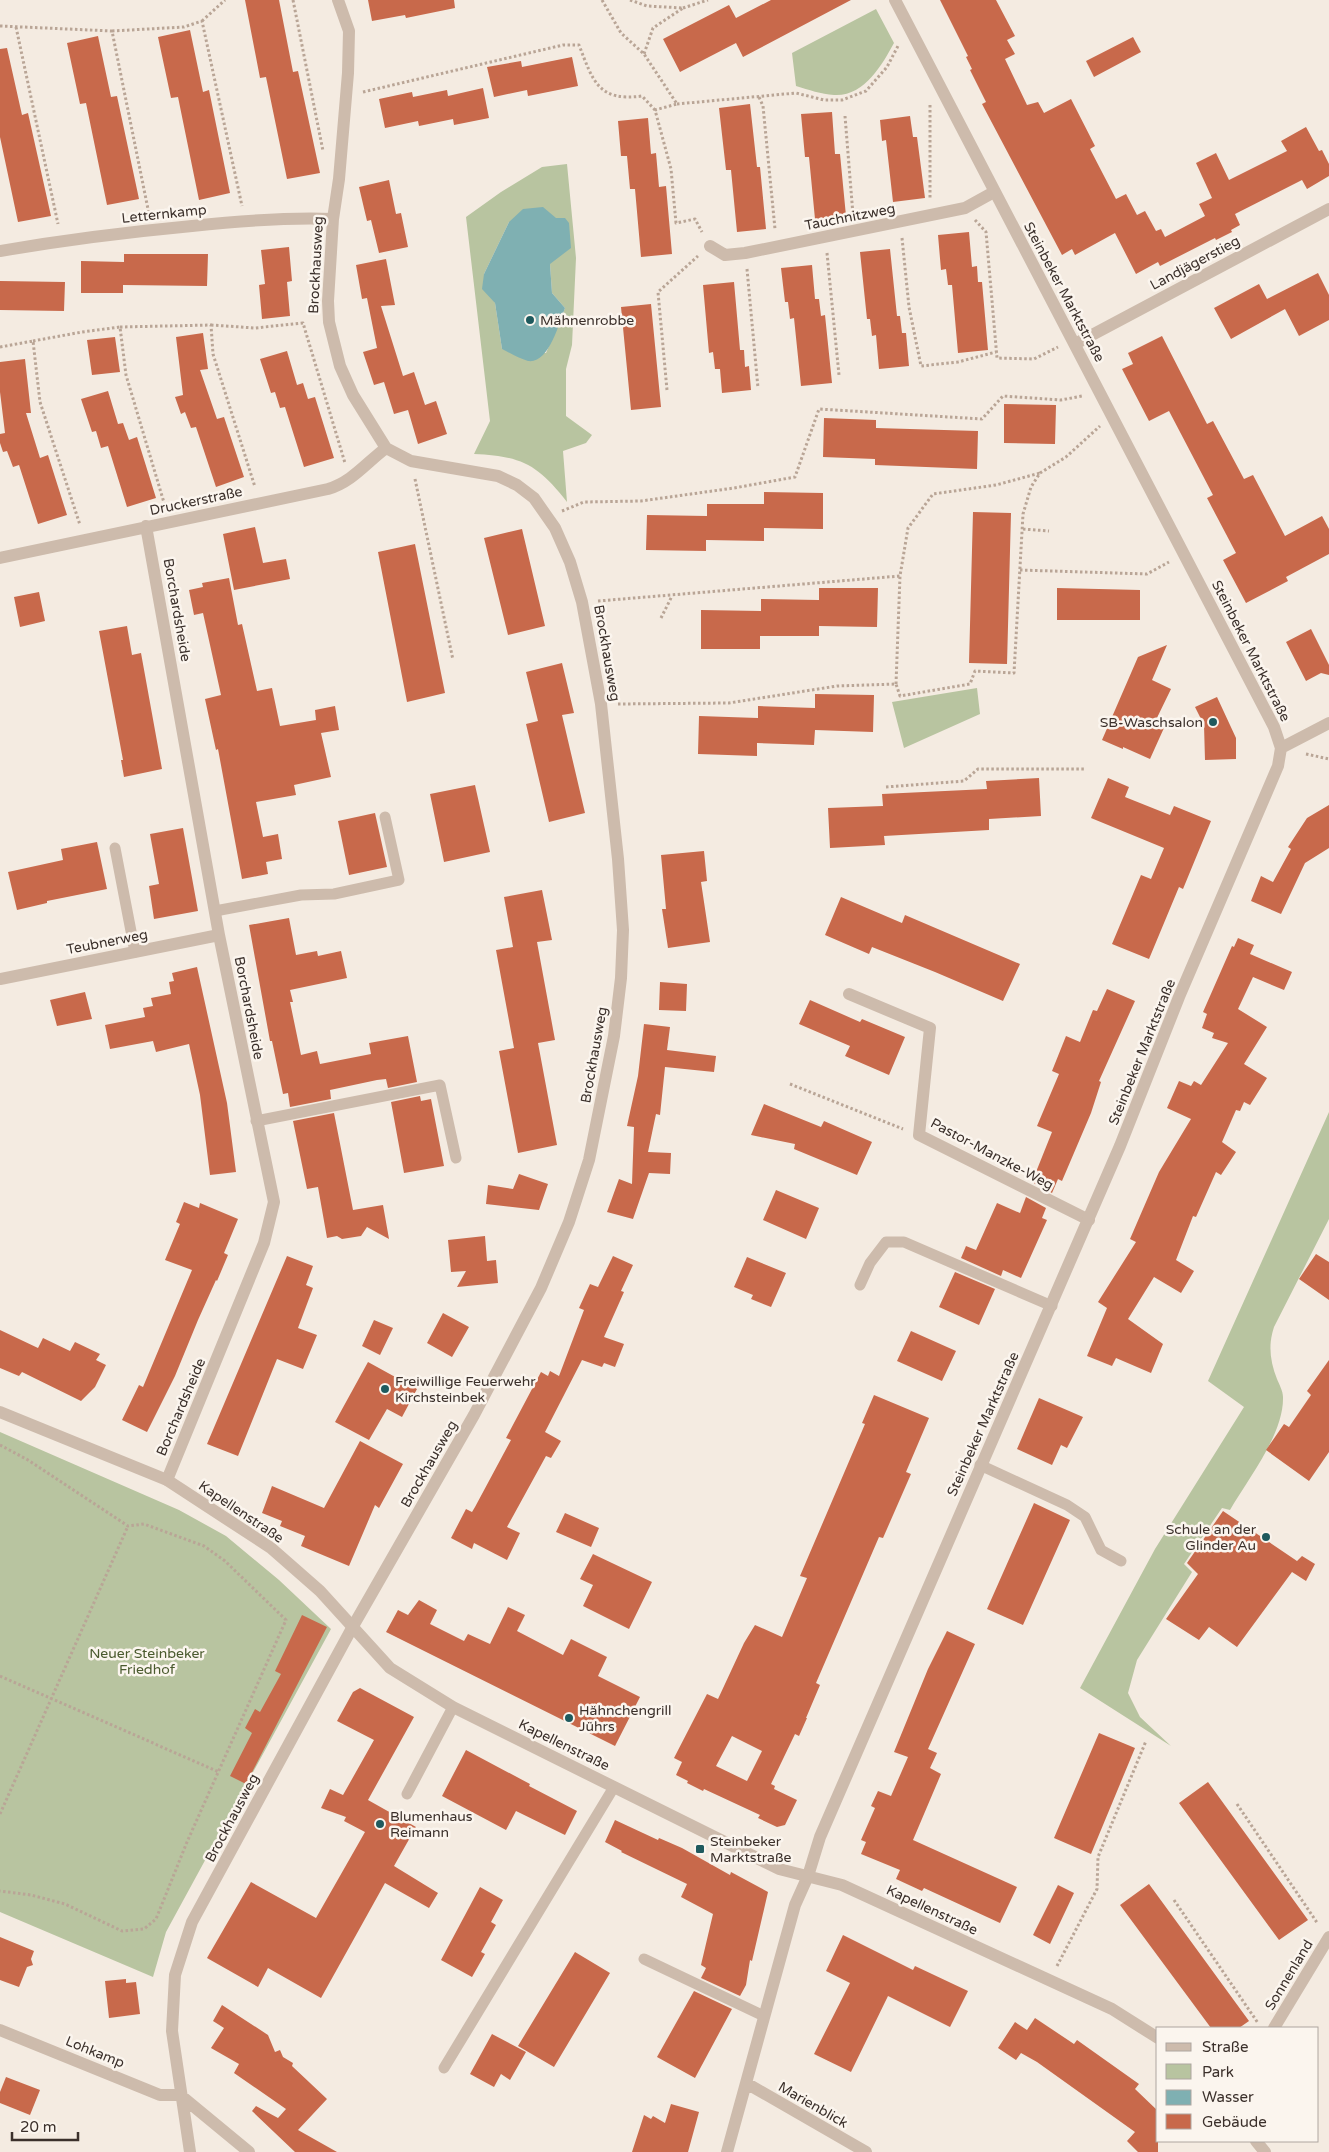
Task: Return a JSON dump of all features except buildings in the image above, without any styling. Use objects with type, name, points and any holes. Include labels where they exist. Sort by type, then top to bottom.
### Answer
[{"type":"street","name":"Brockhausweg","points":[[190,2152],[180,2095],[172,2031],[175,1976],[192,1922],[352,1628],[474,1415],[541,1288],[569,1222],[589,1160],[614,1036],[621,978],[623,930],[618,860],[601,704],[582,602],[570,562],[555,528],[534,498],[517,485],[498,476],[411,461],[386,448],[353,395],[340,366],[329,322],[328,301],[333,219],[339,179],[348,73],[349,31],[338,0]]},
{"type":"street","name":"Steinbeker Marktstraße","points":[[727,2152],[795,1905],[808,1876],[820,1837],[1120,1146],[1183,988],[1278,766],[1281,748],[1274,728],[895,0]]},
{"type":"street","name":"Tauchnitzweg","points":[[710,246],[725,254],[745,253],[901,223],[965,208],[994,192]]},
{"type":"street","name":"Landjägerstieg","points":[[1074,342],[1112,324],[1329,209]]},
{"type":"street","name":"Letternkamp","points":[[0,251],[152,229],[246,220],[333,219]]},
{"type":"street","name":"Druckerstraße","points":[[0,558],[328,489],[350,480],[370,460],[386,448]]},
{"type":"street","name":"Borchardsheide","points":[[146,526],[219,935],[274,1202],[264,1243],[167,1480]]},
{"type":"street","points":[[1281,748],[1329,722]]},
{"type":"street","name":"Teubnerweg","points":[[0,979],[219,935]]},
{"type":"street","name":"Pastor-Manzke-Weg","points":[[849,994],[930,1028],[918,1135],[1088,1220]]},
{"type":"street","name":"Kapellenstraße","points":[[0,1412],[167,1480],[271,1548],[320,1592],[390,1668],[453,1707],[779,1869],[842,1885],[1112,2009],[1156,2037]]},
{"type":"street","name":"Sonnenland","points":[[1275,2027],[1329,1938]]},
{"type":"street","name":"Lohkamp","points":[[0,2030],[160,2095],[180,2095]]},
{"type":"street","name":"Marienblick","points":[[746,2083],[866,2152]]},
{"type":"street","points":[[180,2095],[249,2152]]},
{"type":"street","points":[[1257,2142],[1265,2152]]},
{"type":"lane","points":[[215,911],[301,895],[334,894],[399,880],[386,817]]},
{"type":"lane","points":[[115,848],[135,952]]},
{"type":"lane","points":[[256,1121],[440,1085],[456,1158]]},
{"type":"lane","points":[[860,1285],[870,1264],[886,1242],[904,1242],[1052,1306]]},
{"type":"lane","points":[[980,1465],[1067,1506],[1085,1517],[1101,1550],[1121,1562]]},
{"type":"lane","points":[[407,1794],[453,1707]]},
{"type":"lane","points":[[444,2068],[614,1787]]},
{"type":"lane","points":[[644,1959],[764,2016]]},
{"type":"path","points":[[0,26],[112,31],[184,27],[202,21],[225,0]]},
{"type":"path","points":[[293,0],[324,157]]},
{"type":"path","points":[[602,0],[621,32],[644,54],[677,104]]},
{"type":"path","points":[[630,0],[647,6],[683,8]]},
{"type":"path","points":[[644,54],[653,28],[683,8],[708,0]]},
{"type":"path","points":[[202,21],[246,220]]},
{"type":"path","points":[[16,27],[62,241]]},
{"type":"path","points":[[655,110],[677,104],[796,93],[824,100],[842,100],[866,91],[887,67],[909,27]]},
{"type":"path","points":[[112,31],[152,229]]},
{"type":"path","points":[[346,96],[563,45],[579,45],[589,70],[604,92],[623,98],[642,96],[655,110],[670,169],[676,223],[695,219],[710,246],[658,292],[667,390]]},
{"type":"path","points":[[759,97],[763,106],[776,247]]},
{"type":"path","points":[[930,97],[930,216]]},
{"type":"path","points":[[844,116],[855,231]]},
{"type":"path","points":[[965,208],[986,232],[997,358],[1034,359],[1074,342]]},
{"type":"path","points":[[901,223],[909,307],[921,366],[958,362],[996,352]]},
{"type":"path","points":[[825,237],[840,375]]},
{"type":"path","points":[[745,253],[758,388]]},
{"type":"path","points":[[0,348],[82,332],[120,327],[211,325],[255,328],[303,324],[350,480]]},
{"type":"path","points":[[211,325],[212,354],[260,503]]},
{"type":"path","points":[[120,327],[126,375],[170,521]]},
{"type":"path","points":[[33,341],[40,402],[84,540]]},
{"type":"path","points":[[547,516],[584,502],[641,501],[795,477],[819,409],[982,419],[1003,396],[1061,400],[1100,392]]},
{"type":"path","points":[[1040,473],[1031,487],[1023,514],[1014,673],[975,671],[970,684],[900,696],[896,684],[900,576],[908,528],[933,494],[996,485],[1040,473],[1066,457],[1111,416]]},
{"type":"path","points":[[411,461],[453,660]]},
{"type":"path","points":[[1022,529],[1050,531]]},
{"type":"path","points":[[1020,570],[1147,574],[1169,562]]},
{"type":"path","points":[[582,602],[900,576]]},
{"type":"path","points":[[661,618],[672,595]]},
{"type":"path","points":[[601,704],[729,703],[837,686],[896,684]]},
{"type":"path","points":[[886,787],[964,781],[978,769],[1085,769]]},
{"type":"path","points":[[790,1084],[918,1135]]},
{"type":"path","points":[[0,1445],[28,1460],[128,1526],[144,1524],[204,1546],[225,1561],[286,1620],[187,1842],[156,1919],[144,1929],[122,1931],[65,1904],[31,1895],[0,1891]]},
{"type":"path","points":[[0,1814],[128,1526]]},
{"type":"path","points":[[0,1676],[219,1772]]},
{"type":"path","points":[[1050,1980],[1097,1889],[1098,1857],[1146,1741]]},
{"type":"path","points":[[1237,1804],[1329,1938]]},
{"type":"path","points":[[1174,1900],[1261,2027]]},
{"type":"green space","points":[[876,9],[894,43],[884,61],[871,78],[854,91],[845,94],[824,94],[796,86],[792,53]]},
{"type":"green space","points":[[567,164],[576,258],[572,345],[566,369],[566,416],[592,435],[586,443],[563,451],[567,502],[547,479],[528,465],[505,457],[474,454],[490,421],[466,217],[501,192],[542,167]],"holes":[[[509,222],[550,264],[552,293],[565,308],[546,353],[502,349],[495,303],[484,274]]]},
{"type":"green space","points":[[977,688],[980,714],[904,748],[892,702]]},
{"type":"green space","points":[[1329,1112],[1329,1219],[1274,1327],[1271,1340],[1273,1366],[1283,1395],[1282,1411],[1278,1426],[1264,1456],[1230,1510],[1222,1508],[1184,1564],[1192,1572],[1137,1660],[1128,1693],[1140,1717],[1171,1746],[1080,1688],[1155,1549],[1244,1407],[1208,1381]]},
{"type":"green space","name":"Neuer Steinbeker Friedhof","points":[[0,1432],[179,1510],[226,1536],[279,1580],[331,1629],[166,1932],[153,1977],[0,1912]]},
{"type":"water","points":[[543,207],[556,218],[565,218],[569,223],[571,248],[550,264],[552,293],[565,308],[556,332],[542,356],[528,361],[502,349],[495,303],[482,289],[484,274],[509,222],[523,209]]},
{"type":"place","name":"Mähnenrobbe","points":[[530,320]]},
{"type":"place","name":"SB-Waschsalon","points":[[1213,722]]},
{"type":"place","name":"Freiwillige Feuerwehr Kirchsteinbek","points":[[385,1389]]},
{"type":"place","name":"Schule an der Glinder Au","points":[[1266,1537]]},
{"type":"place","name":"Hähnchengrill Jührs","points":[[569,1718]]},
{"type":"place","name":"Blumenhaus Reimann","points":[[380,1824]]},
{"type":"place","name":"Steinbeker Marktstraße","points":[[700,1849]]}]
